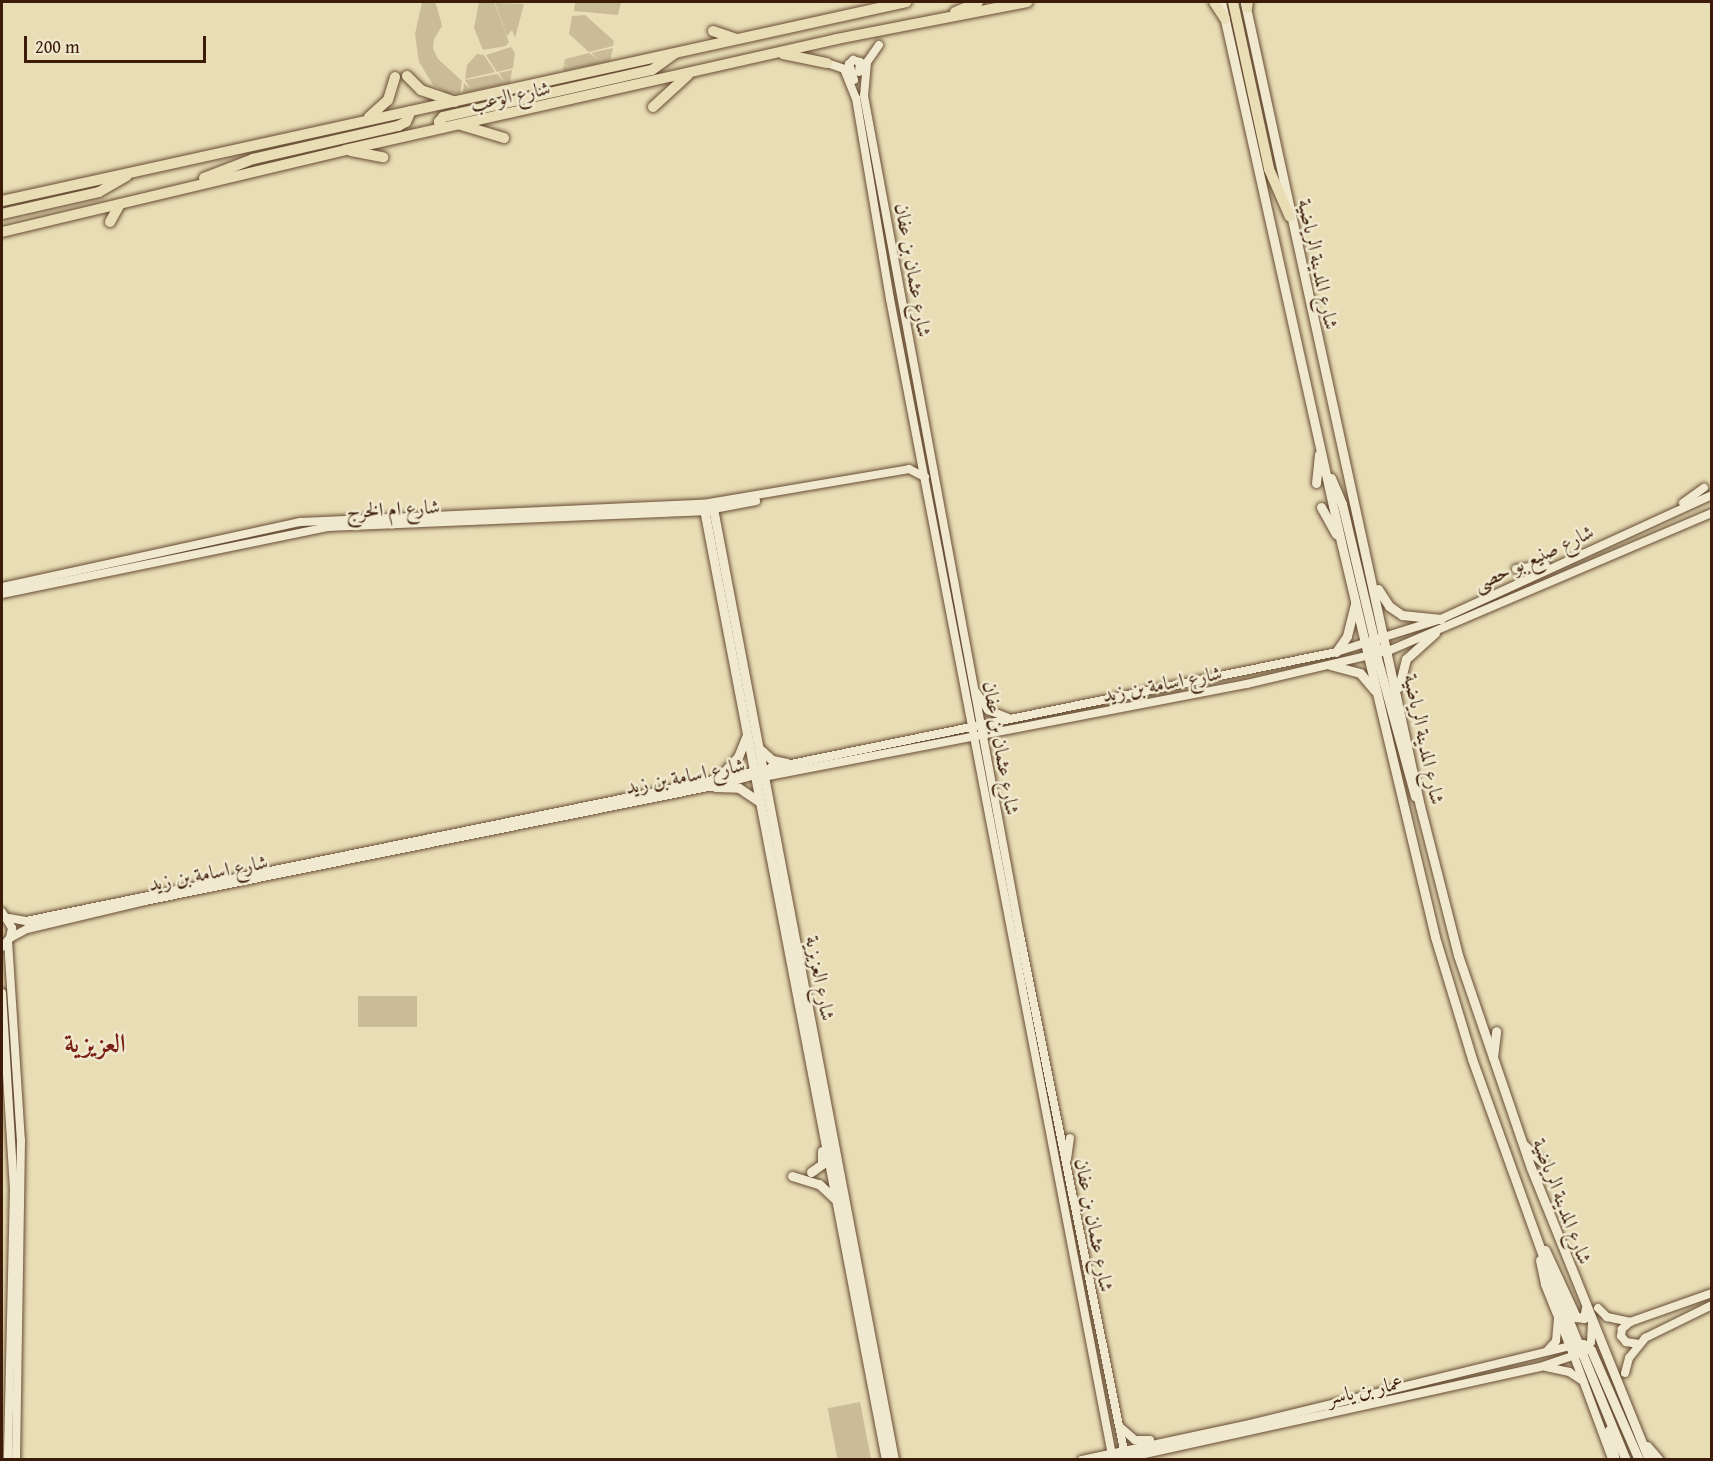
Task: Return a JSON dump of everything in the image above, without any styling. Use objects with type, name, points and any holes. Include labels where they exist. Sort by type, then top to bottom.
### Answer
[{"type":"main road","points":[[845,15],[864,2]]},
{"type":"main road","name":"شارع الوعب","points":[[2,201],[359,122],[406,115],[455,102],[906,2]]},
{"type":"main road","points":[[945,18],[978,2]]},
{"type":"main road","name":"شارع الوعب","points":[[2,232],[458,124],[689,75],[779,53],[1027,2]]},
{"type":"main road","points":[[1214,2],[1225,19]]},
{"type":"main road","name":"شارع المدينة الرياضية","points":[[1221,2],[1341,542],[1356,601],[1370,643]]},
{"type":"main road","points":[[1233,2],[1269,169],[1290,217]]},
{"type":"main road","name":"شارع المدينة الرياضية","points":[[1246,4],[1290,217],[1373,580],[1420,806],[1458,955],[1492,1062],[1521,1142],[1649,1460]]},
{"type":"main road","points":[[713,31],[736,39]]},
{"type":"main road","points":[[442,128],[439,120],[443,117],[652,70],[675,53]]},
{"type":"main road","points":[[779,53],[827,63]]},
{"type":"main road","points":[[653,107],[689,75]]},
{"type":"main road","points":[[359,122],[383,106],[401,77],[421,90],[455,102]]},
{"type":"main road","points":[[191,187],[237,164],[406,115],[428,131]]},
{"type":"main road","points":[[458,124],[504,138]]},
{"type":"main road","points":[[345,150],[383,158]]},
{"type":"main road","points":[[2,214],[99,192],[130,174]]},
{"type":"main road","points":[[111,222],[119,206]]},
{"type":"main road","points":[[2,219],[15,211]]},
{"type":"main road","points":[[1316,483],[1320,442]]},
{"type":"main road","points":[[1324,465],[1342,504],[1370,643],[1373,646],[1372,655],[1408,780],[1420,806]]},
{"type":"main road","name":"شارع العزيزية","points":[[708,507],[724,560],[894,1460]]},
{"type":"main road","name":"شارع العزيزية","points":[[708,507],[752,773],[820,1110],[886,1460]]},
{"type":"main road","points":[[1321,507],[1341,542]]},
{"type":"main road","points":[[724,560],[735,566]]},
{"type":"main road","points":[[1373,580],[1385,601],[1399,614],[1441,619]]},
{"type":"main road","points":[[1336,652],[1348,631],[1356,601]]},
{"type":"main road","points":[[1398,695],[1406,659],[1435,633]]},
{"type":"main road","points":[[1370,643],[1377,650],[1388,651]]},
{"type":"main road","name":"شارع المدينة الرياضية","points":[[1372,655],[1378,697],[1435,937],[1472,1059],[1534,1232],[1579,1349],[1626,1460]]},
{"type":"main road","points":[[1330,665],[1362,675],[1378,697]]},
{"type":"main road","points":[[720,776],[738,757],[746,734]]},
{"type":"main road","points":[[761,750],[772,760],[788,763]]},
{"type":"main road","points":[[709,787],[764,771]]},
{"type":"main road","points":[[709,787],[739,788],[758,801]]},
{"type":"main road","points":[[1492,1062],[1496,1031]]},
{"type":"main road","points":[[802,1064],[812,1073]]},
{"type":"main road","points":[[811,1172],[822,1164],[824,1158],[820,1110]]},
{"type":"main road","points":[[1521,1142],[1542,1162]]},
{"type":"main road","points":[[792,1176],[819,1184],[837,1200]]},
{"type":"main road","points":[[1534,1232],[1549,1256],[1575,1316],[1584,1318],[1586,1308]]},
{"type":"main road","points":[[1540,1246],[1543,1280],[1558,1316],[1579,1349],[1638,1460]]},
{"type":"main road","points":[[1603,1404],[1613,1460]]},
{"type":"main road","points":[[1637,1431],[1659,1460]]},
{"type":"street","name":"شارع عثمان بن عفان","points":[[879,45],[868,57],[860,97],[925,477],[969,707],[976,726]]},
{"type":"street","name":"شارع عثمان بن عفان","points":[[827,63],[844,69],[860,97],[974,689],[976,726],[1120,1425],[1120,1456]]},
{"type":"street","points":[[921,454],[909,469],[925,477]]},
{"type":"street","name":"شارع ام الخرج","points":[[2,594],[327,527],[708,507],[909,469]]},
{"type":"street","points":[[1668,513],[1704,488]]},
{"type":"street","name":"شارع صنيع بو حصى","points":[[1370,643],[1441,619],[1561,561],[1712,495]]},
{"type":"street","name":"شارع ام الخرج","points":[[2,587],[300,522],[708,507]]},
{"type":"street","name":"شارع صنيع بو حصى","points":[[1372,655],[1435,633],[1712,513]]},
{"type":"street","points":[[1516,569],[1561,561]]},
{"type":"street","name":"شارع اسامة بن زيد","points":[[764,771],[788,763],[960,730],[1370,643]]},
{"type":"street","name":"شارع اسامة بن زيد","points":[[764,771],[952,741],[1372,655]]},
{"type":"street","points":[[974,689],[988,710],[1012,719]]},
{"type":"street","points":[[960,730],[969,707]]},
{"type":"street","name":"شارع عثمان بن عفان","points":[[978,736],[978,756],[1095,1377],[1120,1456]]},
{"type":"street","points":[[952,741],[978,756]]},
{"type":"street","name":"شارع اسامة بن زيد","points":[[5,915],[26,921],[720,776],[752,773]]},
{"type":"street","name":"شارع اسامة بن زيد","points":[[7,942],[27,929],[145,901],[709,787]]},
{"type":"street","points":[[5,915],[12,928],[7,942],[21,1140],[16,1460]]},
{"type":"street","points":[[2,993],[14,1188],[8,1460]]},
{"type":"street","points":[[1066,1165],[1070,1138]]},
{"type":"street","points":[[1638,1344],[1626,1342],[1621,1336],[1622,1329],[1630,1322],[1712,1293]]},
{"type":"street","points":[[1625,1373],[1638,1344],[1664,1326],[1712,1305]]},
{"type":"street","points":[[1598,1308],[1607,1317],[1630,1322]]},
{"type":"street","points":[[1542,1354],[1556,1341],[1558,1316]]},
{"type":"street","points":[[1579,1349],[1591,1319]]},
{"type":"street","name":"عمار بن ياسر","points":[[1120,1456],[1542,1354],[1579,1349]]},
{"type":"street","name":"عمار بن ياسر","points":[[1082,1460],[1120,1456],[1540,1367],[1579,1349]]},
{"type":"street","name":"شارع المدينة الرياضية","points":[[1579,1349],[1585,1384],[1613,1460]]},
{"type":"street","points":[[1540,1367],[1567,1371],[1585,1384]]},
{"type":"street","points":[[1120,1425],[1128,1437],[1140,1441],[1228,1424],[1250,1424]]},
{"type":"shaded area","points":[[422,2],[435,2],[442,26],[434,39],[433,49],[438,59],[462,81],[460,93],[448,94],[433,85],[419,62],[415,34]]},
{"type":"shaded area","points":[[479,2],[494,2],[509,42],[506,46],[483,50],[474,28]]},
{"type":"shaded area","points":[[621,2],[618,15],[574,11],[575,3]]},
{"type":"shaded area","points":[[495,3],[524,4],[515,38],[512,30],[507,36]]},
{"type":"shaded area","points":[[585,15],[614,41],[613,46],[589,52],[569,34],[572,16]]},
{"type":"shaded area","points":[[511,47],[515,53],[513,68],[497,72],[486,55]]},
{"type":"shaded area","points":[[613,48],[610,61],[563,71],[564,65],[570,68],[564,64],[565,59],[589,53],[602,62],[591,53]]},
{"type":"shaded area","points":[[477,54],[484,55],[495,72],[465,79],[467,65]]},
{"type":"shaded area","points":[[512,70],[510,83],[463,93],[464,83],[471,90],[465,80],[497,74],[504,81],[499,73]]},
{"type":"shaded area","points":[[358,996],[417,996],[417,1027],[358,1027]]},
{"type":"shaded area","points":[[860,1402],[871,1459],[838,1460],[828,1408]]},
{"type":"district","name":"العزيزية","points":[[95,1043]]}]
